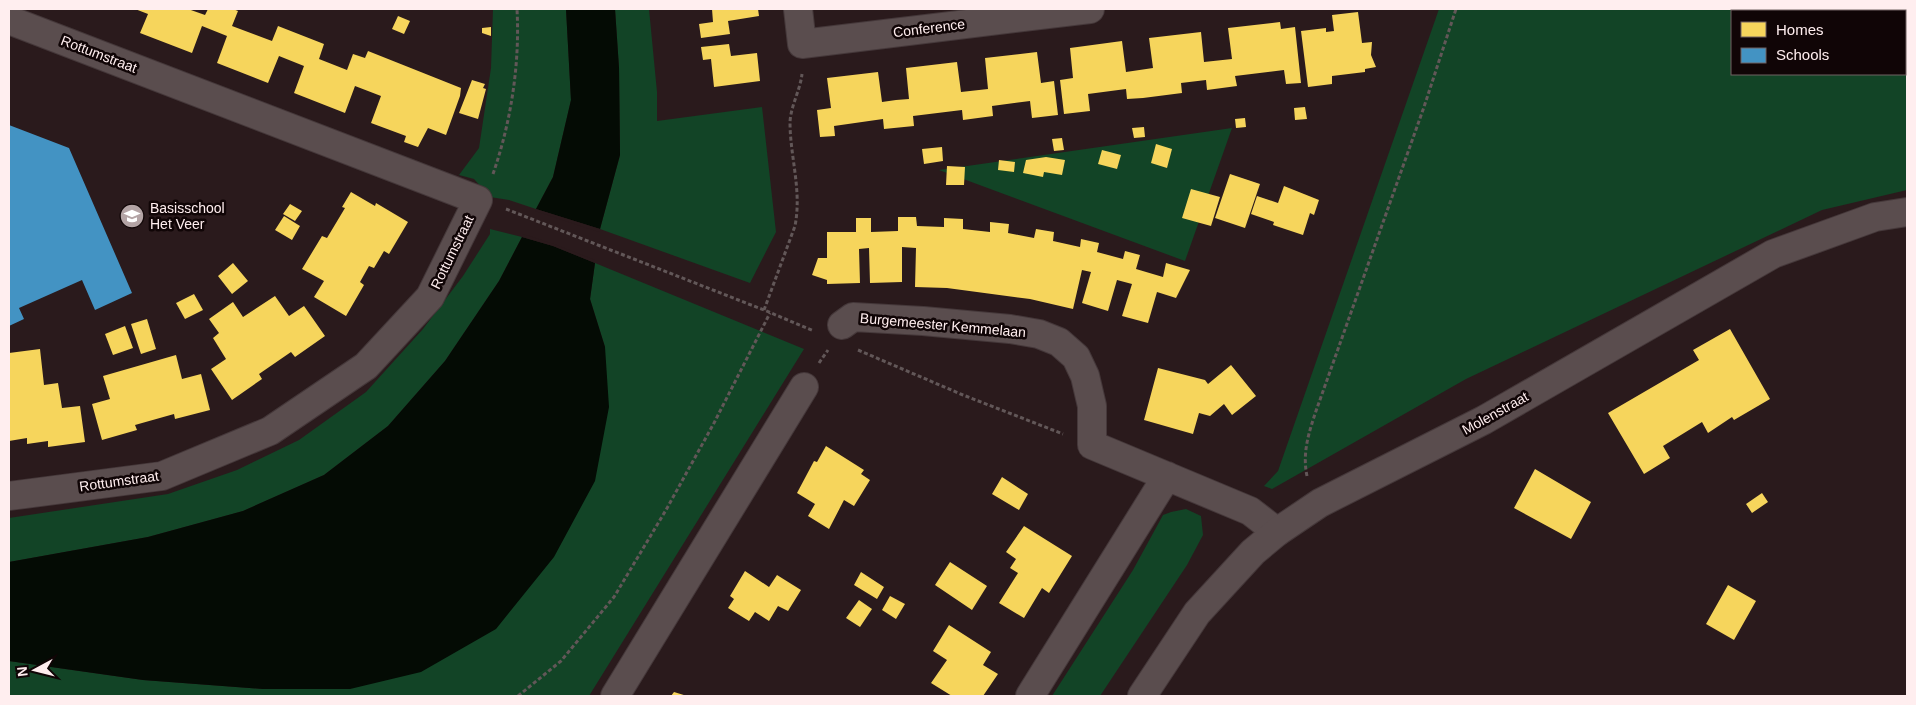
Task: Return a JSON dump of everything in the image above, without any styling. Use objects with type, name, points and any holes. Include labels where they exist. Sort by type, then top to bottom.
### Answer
[{"type":"street","points":[[798,9],[802,44]]},
{"type":"street","name":"Conference","points":[[802,44],[1090,9]]},
{"type":"street","name":"Rottumstraat","points":[[9,20],[478,200],[430,297],[366,366],[270,431],[162,476],[9,496]]},
{"type":"street","name":"Molenstraat","points":[[1142,696],[1197,613],[1253,552],[1277,532],[1320,503],[1484,420],[1773,254],[1875,217],[1907,212]]},
{"type":"street","name":"Burgemeester Kemmelaan","points":[[848,336],[853,317],[1010,329],[1039,334],[1058,342],[1076,357],[1085,376],[1092,406],[1092,445]]},
{"type":"street","points":[[615,696],[804,387]]},
{"type":"street","points":[[1092,445],[1250,511],[1277,532]]},
{"type":"street","points":[[1030,696],[1167,476]]},
{"type":"path","points":[[478,200],[487,190],[498,159],[511,107],[516,62],[517,9]]},
{"type":"path","points":[[1320,503],[1309,484],[1304,463],[1310,428],[1424,107],[1456,9]]},
{"type":"path","points":[[764,310],[795,226],[798,212],[790,123],[791,109],[802,78],[804,66],[802,44]]},
{"type":"path","points":[[515,212],[816,332]]},
{"type":"path","points":[[518,696],[561,661],[614,597],[675,493],[746,362],[770,313]]},
{"type":"path","points":[[848,336],[963,395],[1092,445]]},
{"type":"green space","points":[[493,9],[566,9],[571,100],[553,177],[536,209],[509,200],[490,197],[474,179],[459,175],[479,148],[491,68]]},
{"type":"green space","points":[[615,9],[649,9],[657,92],[657,121],[762,107],[776,232],[750,283],[600,229],[620,155],[619,68]]},
{"type":"green space","points":[[1439,9],[1907,9],[1907,190],[1822,210],[1466,379],[1272,489],[1264,486],[1278,471]]},
{"type":"green space","points":[[1232,128],[1185,261],[939,170]]},
{"type":"green space","points":[[490,229],[522,237],[499,281],[445,361],[388,426],[324,475],[243,511],[148,537],[9,562],[9,518],[168,494],[237,470],[299,440],[366,392],[423,329],[463,276],[490,234]]},
{"type":"green space","points":[[595,263],[804,349],[589,696],[9,696],[9,661],[143,680],[263,689],[350,689],[605,347],[590,299]]},
{"type":"green space","points":[[1186,509],[1201,516],[1203,535],[1187,565],[1100,696],[1052,696],[1133,570],[1163,515]]},
{"type":"shaded area","points":[[566,9],[615,9],[619,68],[620,155],[600,229],[536,209],[553,177],[571,100]]},
{"type":"shaded area","points":[[522,237],[553,246],[595,263],[590,299],[605,347],[609,407],[595,481],[554,557],[496,629],[421,672],[350,689],[263,689],[143,680],[9,661],[9,562],[148,537],[243,511],[324,475],[388,426],[445,361],[499,281]]},
{"type":"pier","points":[[536,209],[600,229],[599,232],[535,211]]},
{"type":"pier","points":[[523,234],[595,260],[595,263],[553,246],[522,237]]},
{"type":"building: Homes","points":[[135,9],[188,9],[205,15],[208,9],[233,9],[238,11],[232,26],[272,41],[278,26],[324,44],[319,59],[347,70],[353,54],[365,58],[368,51],[461,88],[460,96],[446,135],[428,128],[418,147],[404,142],[406,136],[371,123],[381,96],[355,86],[345,113],[294,93],[304,66],[279,56],[268,83],[217,63],[227,36],[202,26],[192,53],[140,33],[148,14]]},
{"type":"building: Homes","points":[[712,9],[758,9],[759,16],[728,21],[730,34],[701,38],[699,24],[713,22]]},
{"type":"building: Homes","points":[[1358,12],[1362,43],[1372,42],[1371,55],[1376,67],[1365,69],[1365,72],[1332,76],[1332,84],[1308,87],[1301,31],[1326,28],[1326,32],[1334,31],[1332,15]]},
{"type":"building: Homes","points":[[398,16],[410,21],[404,34],[392,29]]},
{"type":"building: Homes","points":[[1280,22],[1281,29],[1295,27],[1301,83],[1286,84],[1284,70],[1235,76],[1237,86],[1207,90],[1206,80],[1181,83],[1182,93],[1143,98],[1127,99],[1126,89],[1088,94],[1090,111],[1064,114],[1060,80],[1073,78],[1070,48],[1122,41],[1126,72],[1153,68],[1149,38],[1201,32],[1204,62],[1232,59],[1228,28]]},
{"type":"building: Homes","points":[[491,27],[491,36],[482,33],[482,28]]},
{"type":"building: Homes","points":[[729,44],[731,56],[757,53],[760,81],[714,87],[711,59],[703,60],[701,47]]},
{"type":"building: Homes","points":[[1037,52],[1041,83],[1054,81],[1058,115],[1032,118],[1030,101],[992,106],[993,116],[963,120],[962,110],[913,116],[914,126],[884,129],[883,119],[834,126],[835,136],[820,137],[817,110],[831,108],[827,78],[878,72],[882,102],[909,99],[906,68],[957,62],[961,92],[988,89],[985,58]]},
{"type":"building: Homes","points":[[472,80],[485,84],[483,88],[486,89],[478,119],[459,113]]},
{"type":"building: Homes","points":[[1305,107],[1307,119],[1295,120],[1294,108]]},
{"type":"building: Homes","points":[[1245,118],[1246,127],[1236,128],[1235,119]]},
{"type":"building: Homes","points":[[1144,127],[1145,137],[1134,138],[1132,128]]},
{"type":"building: Homes","points":[[1062,138],[1064,150],[1054,151],[1052,139]]},
{"type":"building: Homes","points":[[1156,144],[1172,149],[1167,168],[1151,163]]},
{"type":"building: Homes","points":[[942,147],[943,161],[924,164],[922,149]]},
{"type":"building: Homes","points":[[1102,150],[1121,155],[1117,169],[1098,164]]},
{"type":"building: Homes","points":[[1046,157],[1065,160],[1062,175],[1044,172],[1043,177],[1023,173],[1026,160]]},
{"type":"building: Homes","points":[[999,160],[1015,162],[1014,172],[998,170]]},
{"type":"building: Homes","points":[[947,166],[965,167],[964,185],[946,185]]},
{"type":"building: Homes","points":[[1230,174],[1260,184],[1245,228],[1215,218]]},
{"type":"building: Homes","points":[[1284,186],[1319,200],[1314,215],[1310,213],[1303,235],[1273,225],[1274,222],[1251,214],[1257,196],[1278,203]]},
{"type":"building: Homes","points":[[1191,189],[1220,197],[1211,226],[1182,218]]},
{"type":"building: Homes","points":[[351,192],[375,206],[376,203],[408,222],[389,254],[384,251],[374,268],[369,266],[360,282],[364,285],[346,316],[314,297],[324,281],[302,269],[322,236],[327,238],[345,208],[342,207]]},
{"type":"building: Homes","points":[[290,204],[302,211],[295,221],[283,214]]},
{"type":"building: Homes","points":[[284,216],[300,226],[292,240],[275,230]]},
{"type":"building: Homes","points":[[898,217],[916,217],[917,226],[944,227],[944,218],[963,219],[963,229],[990,232],[990,222],[1009,224],[1008,233],[1034,238],[1036,229],[1054,232],[1053,241],[1080,247],[1081,239],[1099,243],[1097,252],[1123,259],[1125,251],[1140,255],[1136,269],[1163,277],[1166,263],[1190,270],[1176,298],[1157,292],[1148,323],[1122,316],[1132,284],[1117,280],[1108,311],[1082,303],[1091,272],[1082,270],[1073,309],[1030,299],[947,288],[915,287],[916,248],[902,247],[902,282],[870,283],[869,248],[859,249],[860,283],[827,284],[827,280],[812,275],[818,258],[827,258],[827,232],[856,232],[856,218],[871,218],[871,232],[898,231]]},
{"type":"building: Homes","points":[[233,263],[248,281],[232,294],[218,276]]},
{"type":"building: Homes","points":[[194,294],[203,310],[185,319],[176,303]]},
{"type":"building: Homes","points":[[275,296],[289,316],[304,306],[325,336],[295,357],[291,352],[259,374],[262,379],[232,400],[211,369],[226,359],[213,338],[219,333],[209,319],[233,302],[243,317]]},
{"type":"building: Homes","points":[[147,319],[156,349],[141,354],[131,324]]},
{"type":"building: Homes","points":[[125,326],[133,348],[113,355],[105,334]]},
{"type":"building: Homes","points":[[1730,329],[1770,399],[1734,420],[1732,417],[1708,433],[1702,422],[1663,446],[1670,458],[1644,474],[1608,413],[1699,360],[1693,350]]},
{"type":"building: Homes","points":[[40,349],[44,385],[58,383],[62,408],[80,406],[85,442],[48,447],[48,441],[27,444],[27,438],[9,441],[9,353]]},
{"type":"building: Homes","points":[[176,355],[182,379],[201,374],[210,410],[175,419],[174,414],[135,425],[137,430],[102,440],[92,404],[110,399],[103,376]]},
{"type":"building: Homes","points":[[1231,365],[1256,396],[1232,415],[1224,404],[1210,416],[1199,413],[1193,434],[1144,420],[1158,368],[1205,380],[1208,384]]},
{"type":"building: Homes","points":[[826,446],[864,470],[861,474],[870,480],[854,506],[844,500],[829,529],[808,516],[815,504],[797,493],[814,461],[817,462]]},
{"type":"building: Homes","points":[[1535,469],[1591,502],[1571,539],[1514,508]]},
{"type":"building: Homes","points":[[1002,477],[1028,494],[1019,510],[992,494]]},
{"type":"building: Homes","points":[[1762,493],[1768,502],[1752,513],[1746,504]]},
{"type":"building: Homes","points":[[1024,526],[1072,556],[1049,593],[1042,588],[1024,618],[999,603],[1018,573],[1010,568],[1016,559],[1006,552]]},
{"type":"building: Homes","points":[[950,562],[987,586],[972,610],[935,585]]},
{"type":"building: Homes","points":[[745,571],[769,587],[777,575],[801,590],[788,611],[778,606],[769,621],[755,612],[749,621],[728,608],[734,599],[730,596]]},
{"type":"building: Homes","points":[[861,572],[884,587],[877,599],[854,585]]},
{"type":"building: Homes","points":[[1728,585],[1756,601],[1734,640],[1706,624]]},
{"type":"building: Homes","points":[[890,596],[905,604],[896,619],[882,610]]},
{"type":"building: Homes","points":[[859,600],[872,609],[860,627],[846,618]]},
{"type":"building: Homes","points":[[949,625],[991,652],[983,665],[998,674],[983,696],[952,696],[931,683],[947,660],[933,651]]},
{"type":"building: Homes","points":[[674,692],[687,696],[671,696]]},
{"type":"building: Schools","points":[[9,125],[69,148],[132,293],[95,310],[82,280],[19,308],[24,319],[9,326]]},
{"type":"place","name":"Basisschool Het Veer","points":[[132,216]]}]
